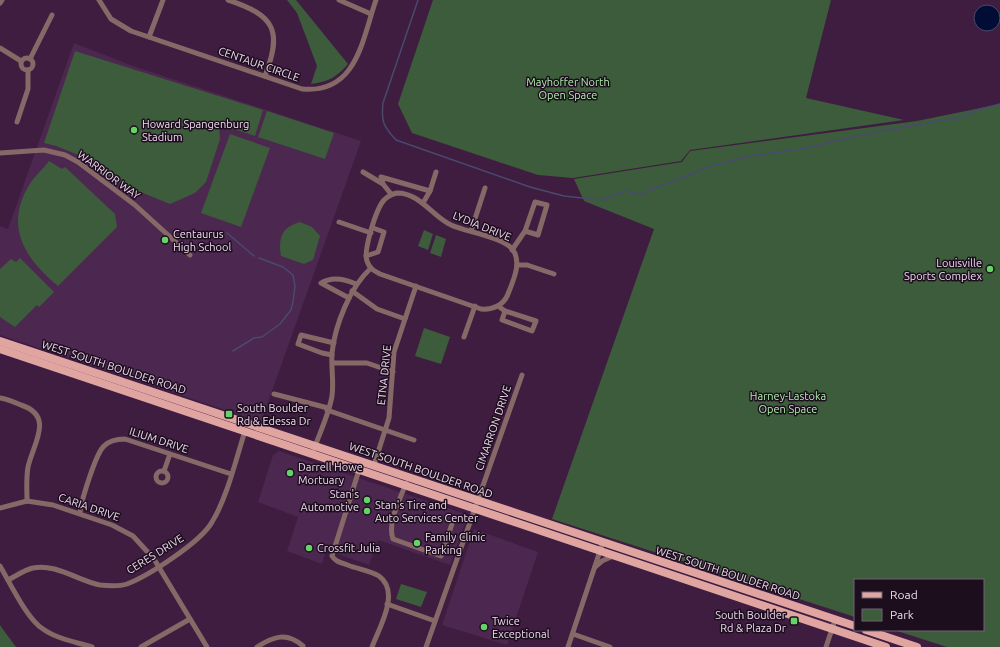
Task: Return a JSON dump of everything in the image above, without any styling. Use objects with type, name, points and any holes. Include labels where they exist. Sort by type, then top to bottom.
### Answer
[{"type":"main road","name":"WEST SOUTH BOULDER ROAD","points":[[0,340],[854,626]]},
{"type":"main road","name":"WEST SOUTH BOULDER ROAD","points":[[0,349],[886,647]]},
{"type":"main road","points":[[869,631],[918,647]]},
{"type":"street","name":"CENTAUR CIRCLE","points":[[99,0],[111,19],[120,26],[302,88],[322,88],[333,84],[348,72],[355,63],[376,0]]},
{"type":"street","points":[[149,37],[163,0]]},
{"type":"street","points":[[228,0],[255,10],[269,24],[274,42],[274,52],[266,76]]},
{"type":"street","points":[[339,0],[371,14]]},
{"type":"street","points":[[28,70],[33,66],[30,59],[52,15]]},
{"type":"street","points":[[0,48],[21,61]]},
{"type":"street","points":[[21,61],[24,58],[30,59]]},
{"type":"street","points":[[21,61],[22,68],[28,70]]},
{"type":"street","points":[[17,122],[28,88],[28,70]]},
{"type":"street","name":"WARRIOR WAY","points":[[0,153],[44,150],[54,152],[78,162],[135,205],[190,255]]},
{"type":"street","points":[[363,172],[383,184],[391,194],[380,206],[366,256],[371,268],[380,274],[481,309],[488,310],[498,306],[507,296],[517,265],[527,265],[554,274]]},
{"type":"street","points":[[423,203],[430,191],[436,172]]},
{"type":"street","points":[[383,184],[382,177],[430,191]]},
{"type":"street","points":[[471,231],[485,188]]},
{"type":"street","name":"LYDIA DRIVE","points":[[391,194],[404,193],[412,195],[443,221],[503,243],[512,250],[517,265]]},
{"type":"street","points":[[512,250],[526,231],[535,202],[547,205],[538,236],[526,231]]},
{"type":"street","points":[[339,222],[372,231],[384,232],[378,252],[366,256]]},
{"type":"street","points":[[312,453],[332,397],[332,355],[334,344],[354,287],[371,268]]},
{"type":"street","points":[[349,298],[321,282],[327,280],[345,279],[377,309],[405,319]]},
{"type":"street","name":"ETNA DRIVE","points":[[374,465],[389,418],[394,352],[416,286]]},
{"type":"street","points":[[464,337],[475,306]]},
{"type":"street","points":[[498,306],[505,311],[536,321],[532,331],[502,320],[505,311]]},
{"type":"street","points":[[332,355],[322,354],[298,344],[301,335],[334,344]]},
{"type":"street","points":[[333,364],[367,363],[393,372]]},
{"type":"street","name":"CIMARRON DRIVE","points":[[426,647],[522,375]]},
{"type":"street","points":[[274,394],[328,409],[414,440]]},
{"type":"street","points":[[0,398],[29,407],[38,418],[40,431],[28,466],[26,479],[27,501]]},
{"type":"street","name":"CERES DRIVE","points":[[8,580],[27,570],[42,567],[98,585],[120,585],[128,583],[159,566],[194,541],[211,524],[231,474],[245,431]]},
{"type":"street","name":"ILIUM DRIVE","points":[[80,513],[100,451],[111,441],[125,439],[231,474]]},
{"type":"street","points":[[164,470],[170,454]]},
{"type":"street","points":[[359,470],[332,556],[337,562],[378,575],[388,588],[387,604],[372,647]]},
{"type":"street","points":[[408,477],[392,524],[391,532],[394,539],[441,556],[453,521]]},
{"type":"street","name":"CARIA DRIVE","points":[[0,508],[27,501],[53,505],[80,513],[117,527],[133,536],[143,545],[159,566],[207,647]]},
{"type":"street","points":[[568,647],[603,542]]},
{"type":"street","points":[[594,568],[602,561],[616,555]]},
{"type":"street","points":[[0,566],[34,621],[42,629],[52,634],[92,647]]},
{"type":"street","points":[[387,604],[435,621]]},
{"type":"street","points":[[141,647],[190,619]]},
{"type":"street","points":[[826,647],[835,620]]},
{"type":"street","points":[[573,634],[610,647]]},
{"type":"street","points":[[256,647],[267,641],[287,637],[294,639],[303,646]]},
{"type":"shaded area","name":"Centaurus High School","points":[[74,43],[133,66],[361,141],[261,422],[0,335],[0,226],[8,229]]},
{"type":"shaded area","points":[[279,451],[468,515],[450,565],[378,540],[369,565],[326,550],[322,564],[287,551],[298,517],[258,502],[273,455]]},
{"type":"shaded area","points":[[474,529],[538,552],[507,645],[442,625]]},
{"type":"green space","points":[[287,0],[296,0],[348,64],[332,78],[311,84],[317,66],[297,13]]},
{"type":"green space","name":"Mayhoffer North Open Space","points":[[433,0],[831,0],[806,98],[904,120],[690,150],[681,161],[573,178],[538,175],[412,133],[398,104]]},
{"type":"green space","name":"Howard Spangenburg Stadium","points":[[75,51],[263,110],[255,136],[219,124],[220,139],[206,182],[195,193],[170,204],[121,184],[76,154],[44,143]]},
{"type":"green space","name":"Harney-Lastoka Open Space","points":[[1000,104],[1000,647],[947,647],[897,631],[984,631],[984,579],[854,579],[854,617],[552,519],[654,229],[584,201],[574,179],[682,162],[690,151],[917,121]]},
{"type":"green space","points":[[267,111],[334,133],[325,159],[258,137]]},
{"type":"green space","points":[[230,134],[270,148],[241,227],[201,213]]},
{"type":"green space","points":[[49,161],[62,169],[65,167],[115,214],[117,227],[58,286],[46,275],[27,252],[21,240],[18,226],[19,212],[23,198],[31,182]]},
{"type":"green space","points":[[300,222],[312,227],[320,236],[313,260],[304,264],[281,256],[280,250],[282,234],[289,227]]},
{"type":"green space","points":[[424,230],[433,234],[428,250],[418,246]]},
{"type":"green space","points":[[436,235],[446,239],[441,257],[430,253]]},
{"type":"green space","points":[[20,258],[54,292],[39,307],[37,305],[15,327],[0,317],[0,269],[11,259],[16,262]]},
{"type":"green space","points":[[424,328],[450,337],[441,364],[415,356]]},
{"type":"green space","points":[[401,584],[427,592],[421,607],[396,599]]},
{"type":"green space","points":[[0,625],[2,628],[16,647],[0,647]]},
{"type":"water","points":[[987,5],[997,8],[1000,18],[997,28],[987,31],[977,28],[974,18],[977,8]]},
{"type":"waterway","points":[[418,0],[383,103],[382,114],[388,131],[396,140],[530,187],[564,196],[601,200],[625,191],[640,194],[711,166],[750,156],[800,149],[871,133],[962,117],[977,110],[1000,104]]},
{"type":"waterway","points":[[227,233],[254,256]]},
{"type":"waterway","points":[[233,351],[254,338],[262,337],[280,324],[291,310],[295,286],[293,275],[283,267],[259,258]]},
{"type":"place","name":"Howard Spangenburg Stadium","points":[[134,130]]},
{"type":"place","name":"Centaurus High School","points":[[165,240]]},
{"type":"place","name":"Louisville Sports Complex","points":[[990,269]]},
{"type":"place","name":"South Boulder Rd & Edessa Dr","points":[[229,414]]},
{"type":"place","name":"Darrell Howe Mortuary","points":[[290,473]]},
{"type":"place","name":"Stan's Automotive","points":[[367,500]]},
{"type":"place","name":"Stan's Tire and Auto Services Center","points":[[367,511]]},
{"type":"place","name":"Family Clinic Parking","points":[[417,543]]},
{"type":"place","name":"Crossfit Julia","points":[[309,548]]},
{"type":"place","name":"South Boulder Rd & Plaza Dr","points":[[794,621]]},
{"type":"place","name":"Twice Exceptional","points":[[484,627]]}]
